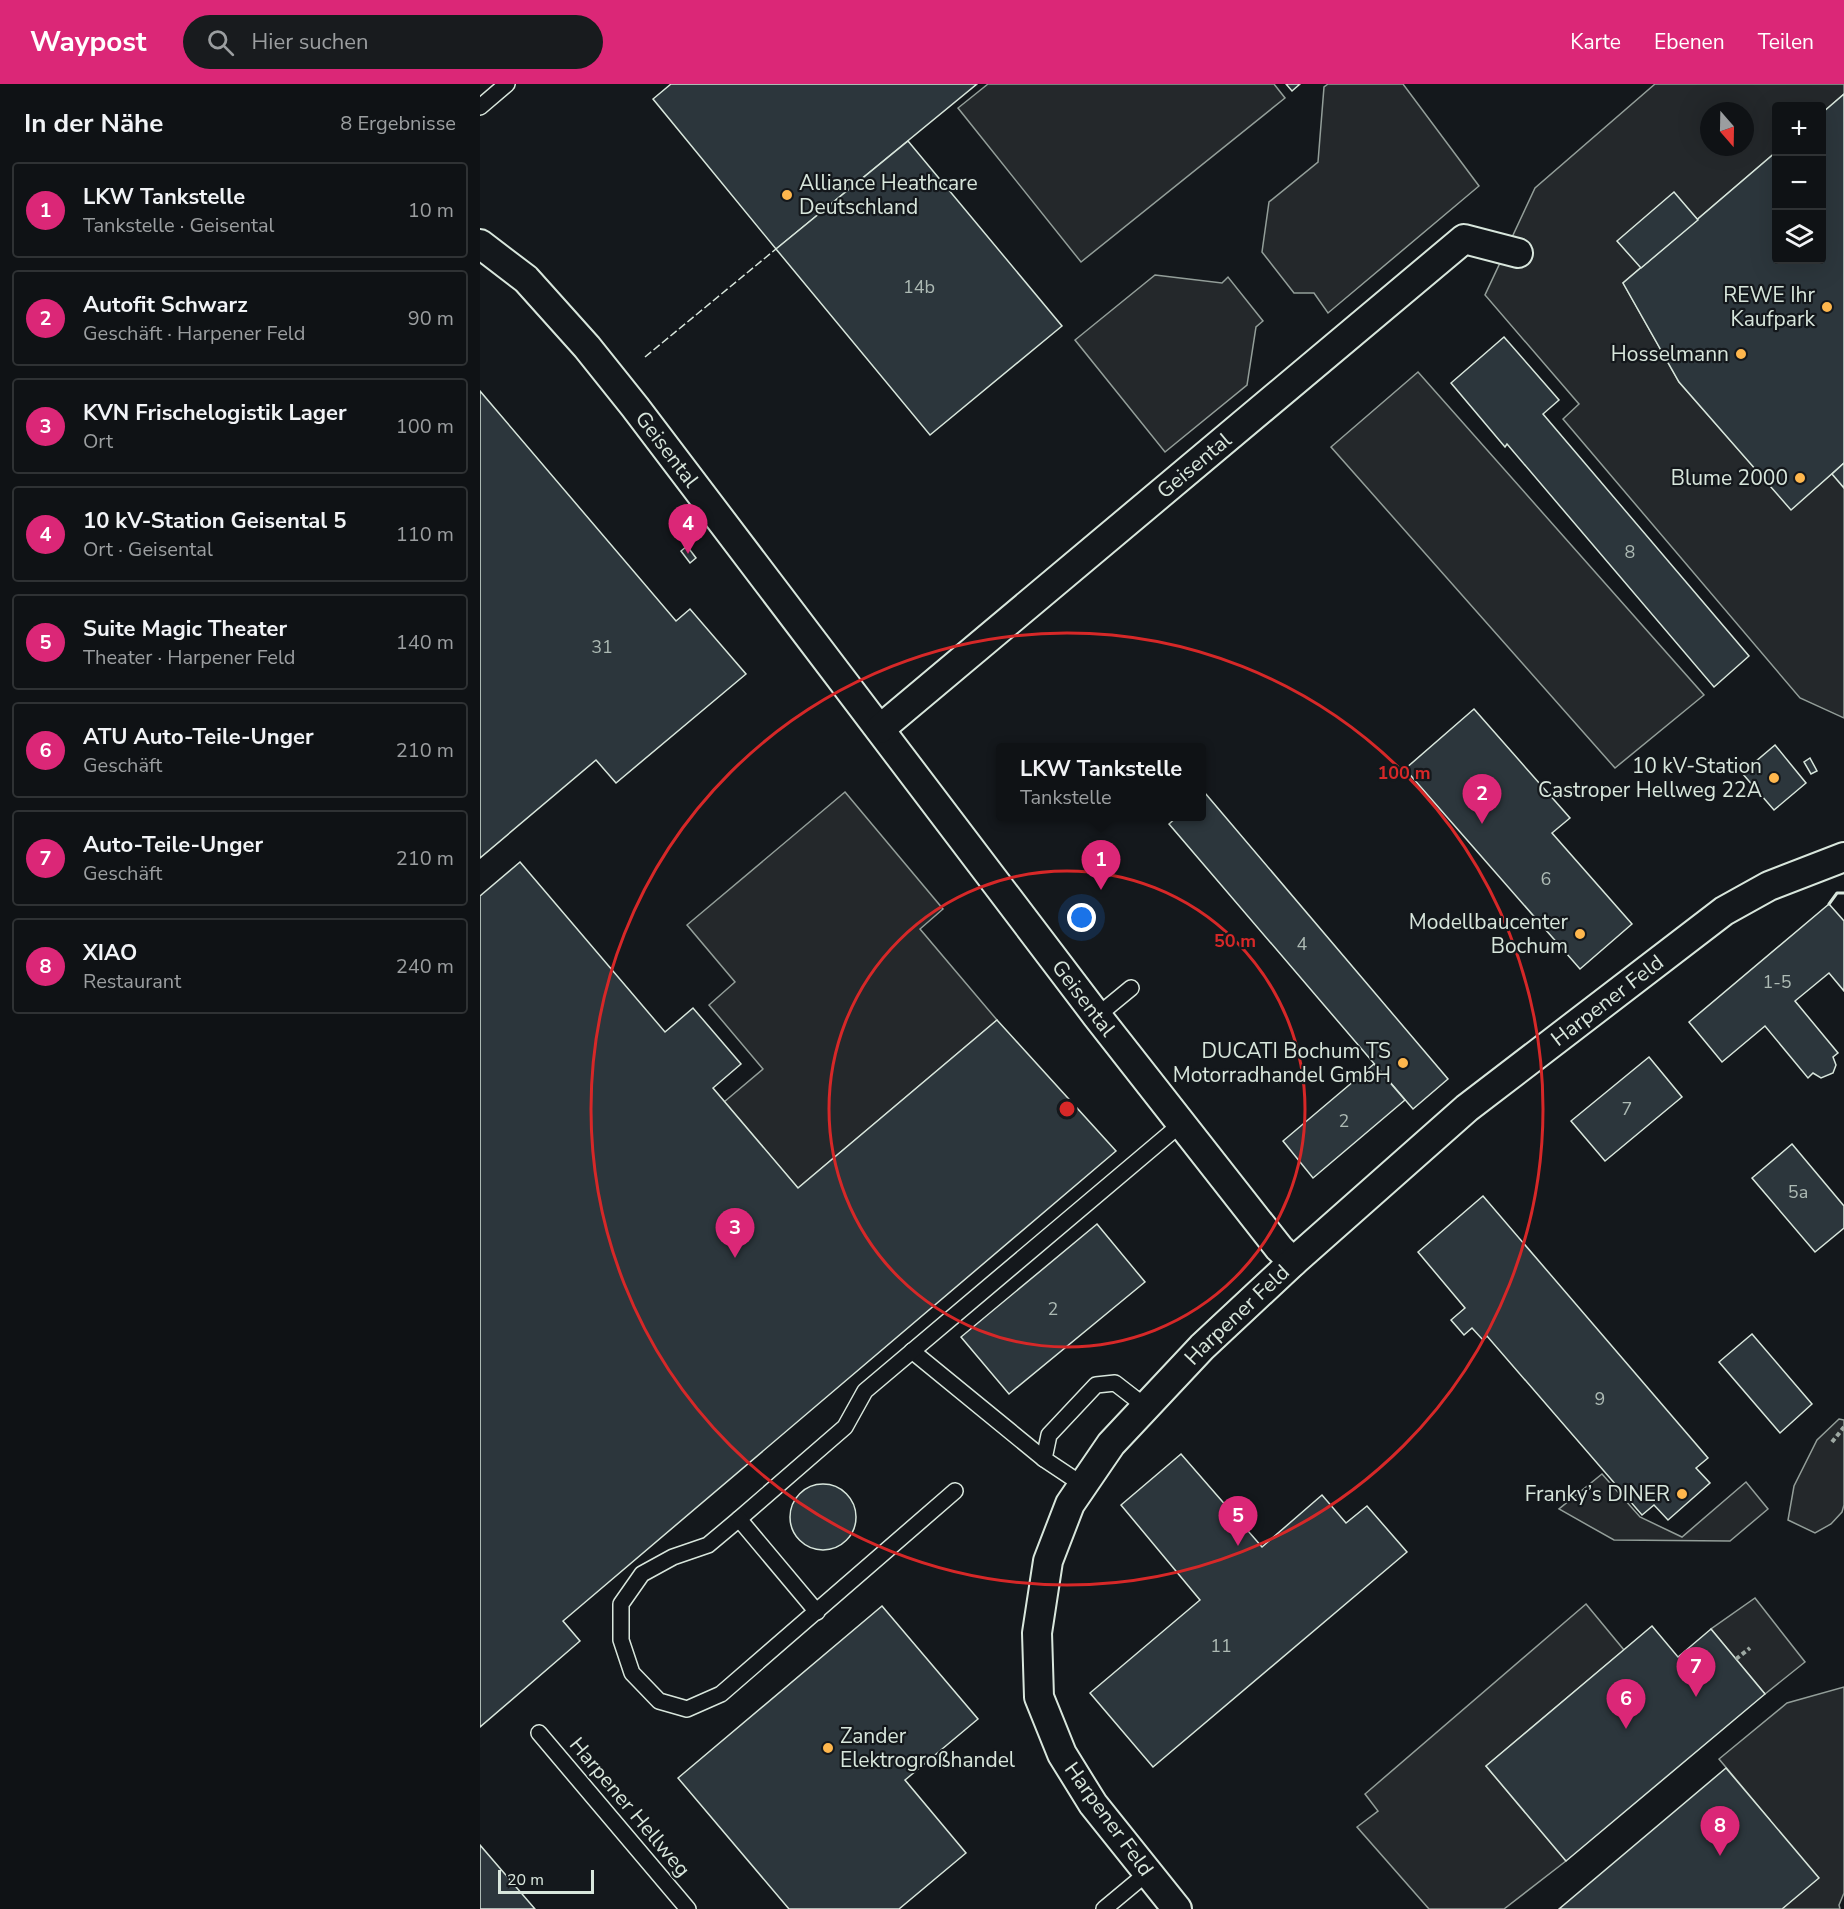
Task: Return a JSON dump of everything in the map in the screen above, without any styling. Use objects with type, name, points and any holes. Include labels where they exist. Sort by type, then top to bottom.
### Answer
[{"type":"street","name":"Geisental","points":[[880,729],[1464,239],[1518,253]]},
{"type":"street","name":"Geisental","points":[[480,244],[526,279],[587,347],[1097,1016],[1293,1262]]},
{"type":"street","name":"Harpener Feld","points":[[1177,1909],[1146,1874],[1093,1804],[1062,1754],[1039,1696],[1037,1633],[1048,1561],[1070,1504],[1111,1444],[1202,1347],[1293,1262],[1467,1108],[1724,911],[1791,876],[1844,857]]},
{"type":"street","points":[[1791,876],[1844,879]]},
{"type":"lane","points":[[480,107],[507,84]]},
{"type":"lane","points":[[1097,1016],[1131,988]]},
{"type":"lane","points":[[955,1491],[721,1694],[687,1709],[659,1701],[632,1673],[621,1640],[621,1604],[642,1574],[673,1557],[708,1545],[845,1427],[865,1391],[1181,1124]]},
{"type":"lane","points":[[912,1351],[1044,1458],[1083,1485]]},
{"type":"lane","points":[[1044,1458],[1048,1435],[1096,1385],[1115,1383],[1146,1407]]},
{"type":"lane","points":[[739,1519],[817,1612]]},
{"type":"lane","name":"Harpener Hellweg","points":[[539,1733],[688,1909]]},
{"type":"lane","points":[[1104,1909],[1146,1874]]},
{"type":"path","points":[[1832,1442],[1844,1427]]},
{"type":"path","points":[[1736,1659],[1750,1648]]},
{"type":"shaded area","points":[[988,84],[1274,84],[1285,98],[1081,262],[958,108]]},
{"type":"shaded area","points":[[1328,84],[1403,84],[1479,186],[1328,313],[1314,293],[1294,293],[1262,252],[1269,202],[1318,162],[1324,87]]},
{"type":"shaded area","points":[[1655,84],[1844,84],[1844,94],[1826,110],[1826,102],[1772,102],[1772,155],[1623,283],[1679,382],[1791,509],[1844,463],[1844,718],[1800,698],[1563,419],[1579,404],[1485,295],[1535,188]]},
{"type":"shaded area","points":[[1155,275],[1222,283],[1228,277],[1263,321],[1256,327],[1247,385],[1165,452],[1075,340]]},
{"type":"shaded area","points":[[1418,372],[1704,695],[1615,768],[1331,447]]},
{"type":"shaded area","points":[[845,792],[943,909],[920,929],[997,1020],[798,1188],[724,1102],[763,1069],[709,1005],[735,982],[687,925]]},
{"type":"shaded area","points":[[1839,1419],[1844,1420],[1844,1505],[1842,1512],[1831,1524],[1815,1533],[1788,1520],[1794,1486],[1817,1440]]},
{"type":"shaded area","points":[[1602,1474],[1640,1517],[1682,1537],[1746,1482],[1768,1509],[1730,1541],[1614,1540],[1559,1509]]},
{"type":"shaded area","points":[[1755,1598],[1805,1662],[1765,1694],[1711,1629]]},
{"type":"shaded area","points":[[1586,1604],[1624,1650],[1486,1766],[1566,1861],[1504,1909],[1429,1909],[1357,1827],[1378,1811],[1365,1794]]},
{"type":"shaded area","points":[[1844,1687],[1844,1893],[1839,1905],[1840,1909],[1782,1909],[1770,1820],[1719,1759],[1787,1703]]},
{"type":"building","name":"Alliance Heathcare Deutschland","points":[[671,84],[977,84],[776,249],[653,99]]},
{"type":"building","points":[[1286,84],[1300,84],[1292,91]]},
{"type":"building","points":[[1844,94],[1844,463],[1791,510],[1679,382],[1623,283],[1772,155],[1772,264],[1826,264],[1826,110]]},
{"type":"building","points":[[908,141],[1062,326],[930,435],[776,249]]},
{"type":"building","points":[[1674,192],[1698,220],[1641,268],[1617,241]]},
{"type":"building","points":[[1504,337],[1559,400],[1543,414],[1749,656],[1714,687],[1507,444],[1505,447],[1451,383]]},
{"type":"building","points":[[480,391],[676,621],[690,609],[746,674],[616,783],[596,760],[480,858]]},
{"type":"building","points":[[1844,463],[1844,488],[1832,474]]},
{"type":"building","points":[[687,546],[696,558],[690,563],[681,551]]},
{"type":"building","points":[[1474,709],[1570,818],[1552,833],[1632,924],[1580,969],[1405,769]]},
{"type":"building","name":"10 kV-Station Castroper Hellweg 22A","points":[[1775,745],[1806,783],[1774,810],[1742,773]]},
{"type":"building","points":[[1810,758],[1817,771],[1811,774],[1804,762]]},
{"type":"building","points":[[1206,794],[1448,1079],[1413,1109],[1169,824],[1172,821],[1206,821]]},
{"type":"building","points":[[520,862],[665,1032],[693,1008],[741,1064],[713,1088],[798,1188],[997,1020],[1116,1151],[563,1621],[580,1641],[480,1727],[480,896]]},
{"type":"building","points":[[1829,904],[1844,921],[1844,991],[1829,973],[1795,1001],[1838,1053],[1833,1057],[1836,1065],[1833,1073],[1821,1078],[1813,1073],[1808,1078],[1765,1026],[1722,1062],[1689,1022]]},
{"type":"building","points":[[1649,1057],[1682,1097],[1605,1161],[1571,1121]]},
{"type":"building","points":[[1374,1064],[1405,1100],[1313,1178],[1283,1141]]},
{"type":"building","points":[[1792,1144],[1844,1206],[1844,1228],[1815,1252],[1752,1178]]},
{"type":"building","points":[[1483,1196],[1708,1458],[1696,1468],[1710,1483],[1668,1520],[1654,1505],[1642,1515],[1487,1336],[1483,1340],[1472,1328],[1464,1335],[1451,1320],[1465,1308],[1418,1252]]},
{"type":"building","points":[[1097,1224],[1145,1282],[1009,1394],[961,1337]]},
{"type":"building","points":[[1752,1334],[1812,1404],[1780,1433],[1719,1362]]},
{"type":"building","points":[[1181,1454],[1262,1547],[1322,1495],[1346,1523],[1367,1506],[1407,1552],[1153,1767],[1090,1693],[1200,1600],[1121,1505]]},
{"type":"building","points":[[816,1484],[830,1484],[842,1489],[851,1498],[856,1517],[854,1530],[847,1541],[830,1550],[816,1550],[804,1545],[795,1536],[790,1524],[790,1510],[795,1498],[804,1489]]},
{"type":"building","name":"Zander Elektrogroßhandel","points":[[882,1606],[978,1719],[905,1780],[966,1853],[899,1909],[789,1909],[678,1778]]},
{"type":"building","points":[[1652,1626],[1678,1657],[1711,1629],[1765,1694],[1566,1861],[1486,1766]]},
{"type":"building","points":[[1726,1768],[1819,1878],[1782,1909],[1559,1909]]},
{"type":"building","points":[[480,1845],[535,1909],[480,1909]]},
{"type":"fence","points":[[645,357],[776,249]]},
{"type":"fence","points":[[1829,904],[1837,893],[1844,893]]},
{"type":"wall","points":[[1829,904],[1837,893],[1844,893]]},
{"type":"place","name":"Alliance Heathcare Deutschland","points":[[787,195]]},
{"type":"place","name":"REWE Ihr Kaufpark","points":[[1827,307]]},
{"type":"place","name":"Hosselmann","points":[[1741,354]]},
{"type":"place","name":"Blume 2000","points":[[1800,478]]},
{"type":"place","name":"10 kV-Station Geisental 5","points":[[688,554]]},
{"type":"place","name":"10 kV-Station Castroper Hellweg 22A","points":[[1774,778]]},
{"type":"place","name":"Autofit Schwarz","points":[[1482,824]]},
{"type":"place","name":"LKW Tankstelle","points":[[1101,890]]},
{"type":"place","name":"Modellbaucenter Bochum","points":[[1580,934]]},
{"type":"place","name":"DUCATI Bochum TS Motorradhandel GmbH","points":[[1403,1063]]},
{"type":"place","name":"KVN Frischelogistik Lager","points":[[735,1258]]},
{"type":"place","name":"Franky’s DINER","points":[[1682,1494]]},
{"type":"place","name":"Suite Magic Theater","points":[[1238,1546]]},
{"type":"place","name":"Auto-Teile-Unger","points":[[1696,1697]]},
{"type":"place","name":"ATU Auto-Teile-Unger","points":[[1626,1729]]},
{"type":"place","name":"Zander Elektrogroßhandel","points":[[828,1748]]},
{"type":"place","name":"XIAO","points":[[1720,1856]]}]
